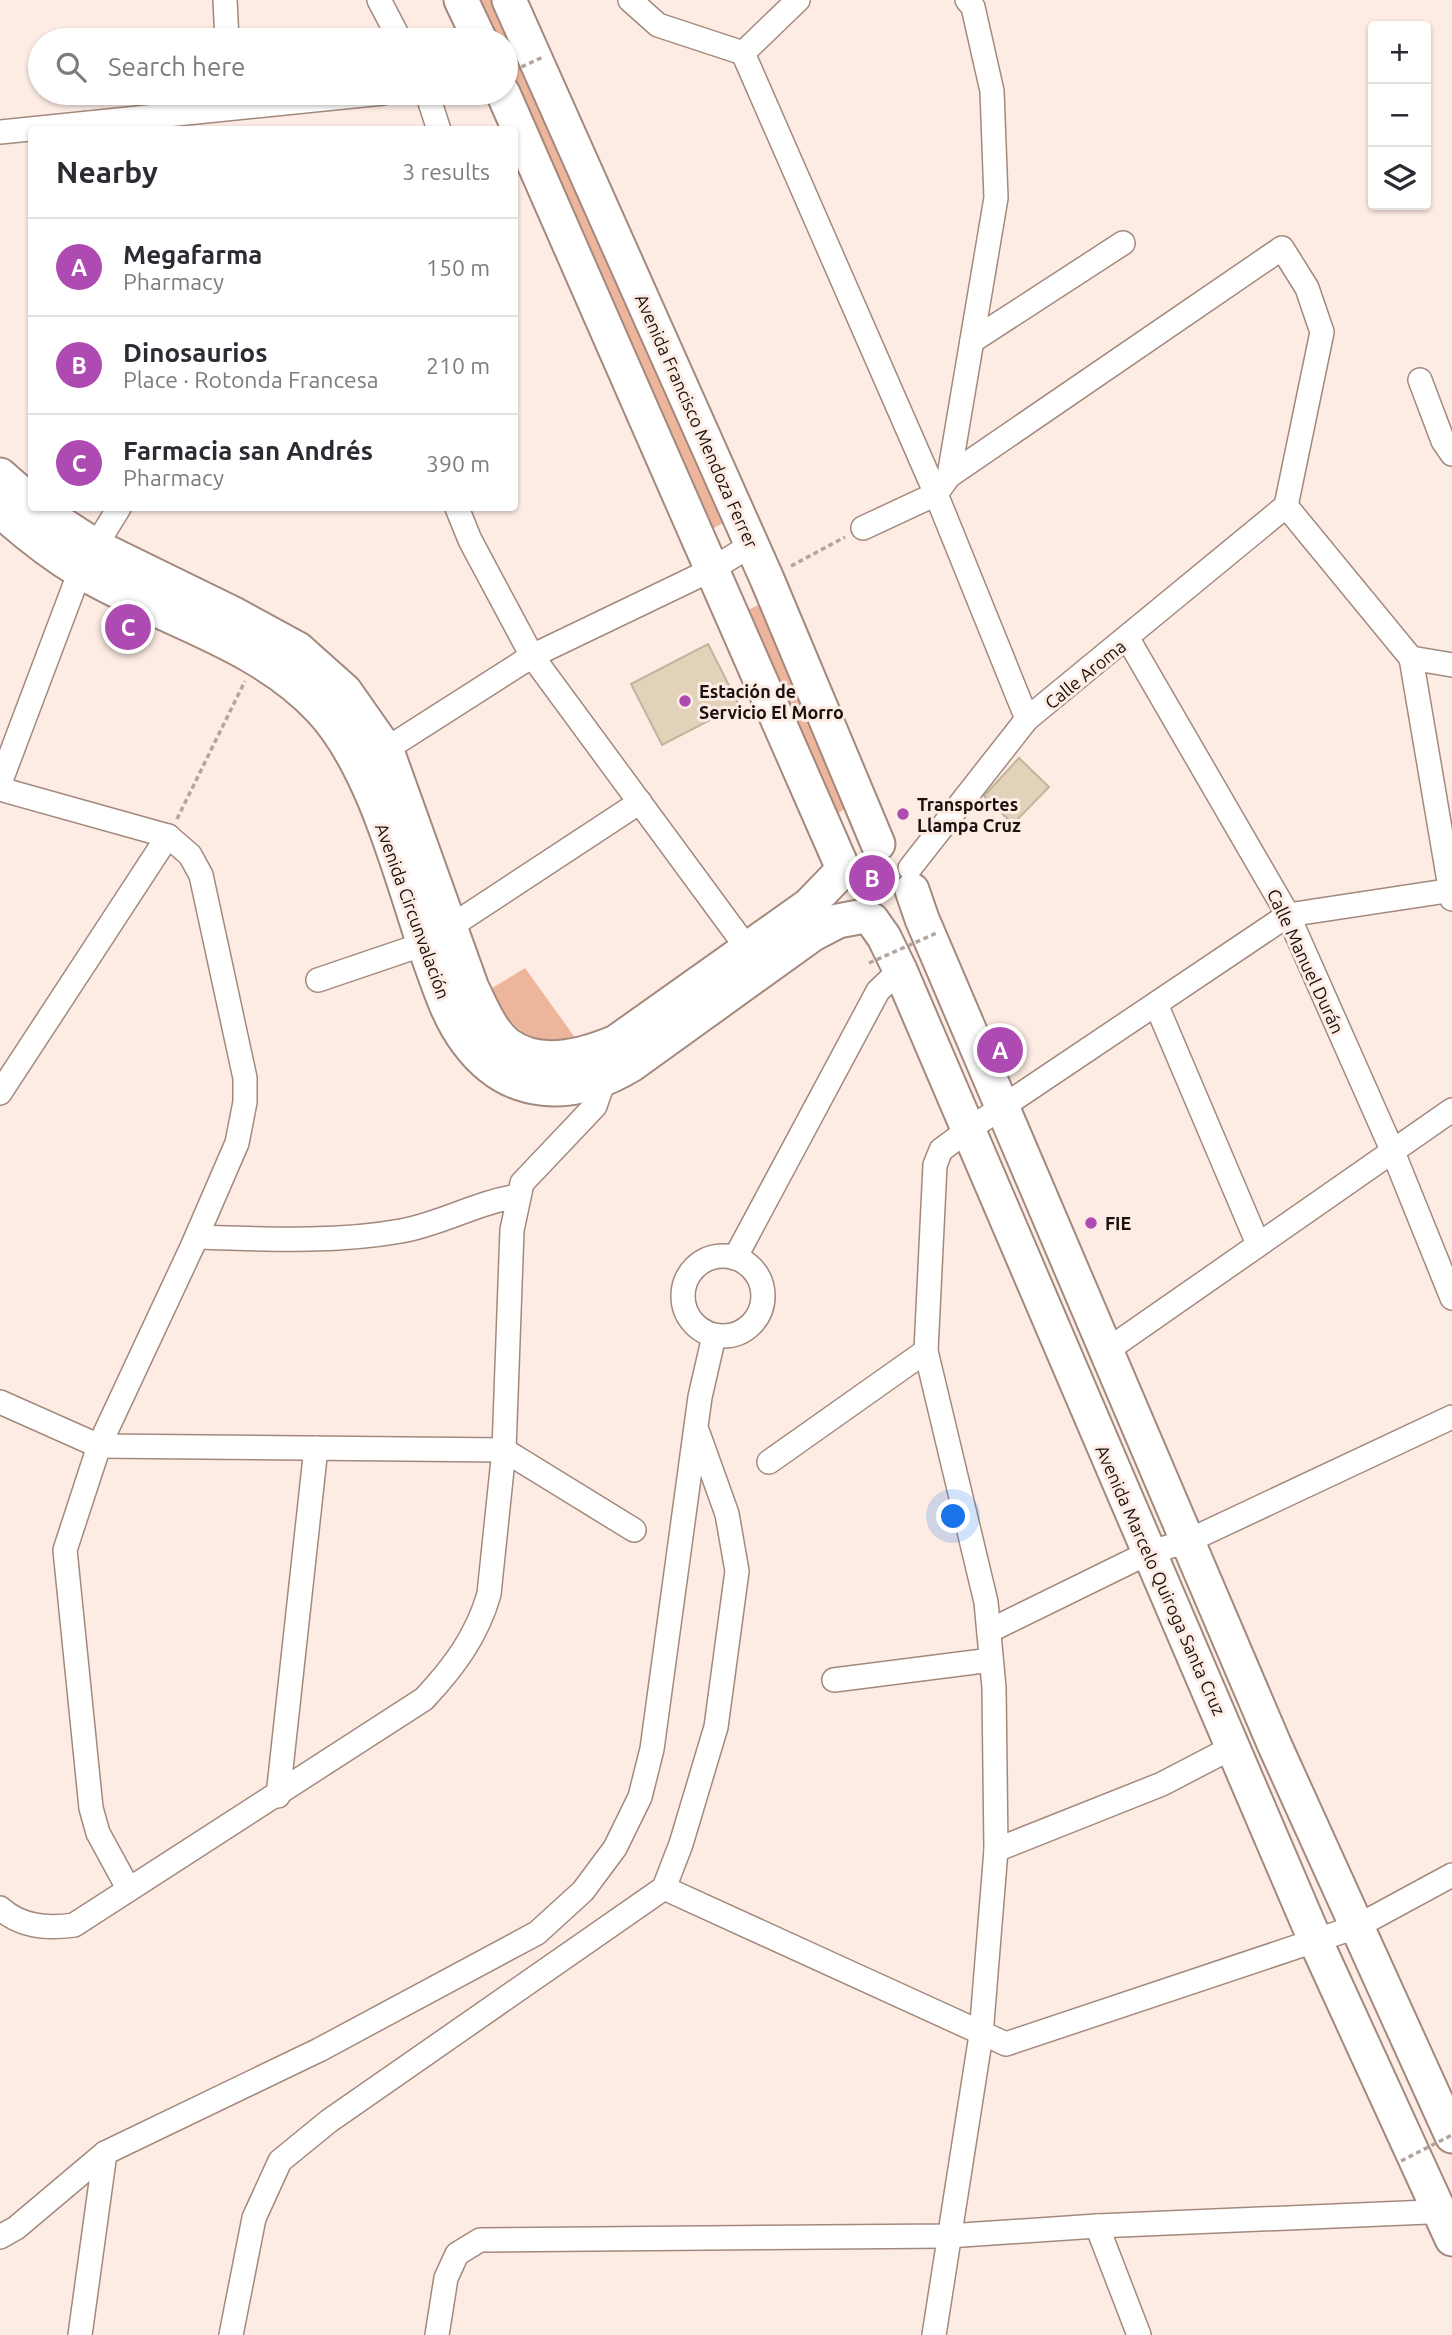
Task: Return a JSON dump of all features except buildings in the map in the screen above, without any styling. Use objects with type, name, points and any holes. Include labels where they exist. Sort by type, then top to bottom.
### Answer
[{"type":"highway","points":[[461,0],[474,28]]},
{"type":"highway","name":"Avenida Francisco Mendoza Ferrer","points":[[509,0],[767,579],[878,844]]},
{"type":"highway","points":[[508,105],[517,126]]},
{"type":"highway","points":[[518,127],[839,870],[841,901],[866,919],[883,920],[902,909],[911,879]]},
{"type":"highway","points":[[0,475],[28,500]]},
{"type":"highway","name":"Avenida Circunvalación","points":[[0,510],[256,659],[295,685],[373,758]]},
{"type":"highway","name":"Avenida Circunvalación","points":[[40,511],[88,559],[232,613],[298,649],[345,691],[373,758],[437,936],[472,988],[485,1015],[506,1043],[532,1055],[554,1058],[594,1052],[617,1062]]},
{"type":"highway","points":[[839,870],[856,848],[878,844],[897,852],[911,879],[922,919],[1106,1351],[1356,1927],[1452,2135]]},
{"type":"highway","name":"Avenida Circunvalación","points":[[617,1062],[747,948],[809,905],[839,870]]},
{"type":"highway","name":"Avenida Circunvalación","points":[[617,1062],[813,934],[838,921],[866,919]]},
{"type":"highway","name":"Avenida Marcelo Quiroga Santa Cruz","points":[[866,919],[884,937],[900,970],[1316,1942],[1449,2222]]},
{"type":"street","points":[[225,0],[226,28]]},
{"type":"street","points":[[379,0],[394,28]]},
{"type":"street","points":[[630,0],[658,25],[743,53],[943,485],[1027,719]]},
{"type":"street","points":[[743,53],[798,0]]},
{"type":"street","points":[[943,485],[972,341],[996,198],[992,91],[973,7],[967,0]]},
{"type":"street","points":[[62,126],[274,105]]},
{"type":"street","points":[[431,105],[438,126]]},
{"type":"street","points":[[0,132],[28,129]]},
{"type":"street","points":[[972,341],[1123,243]]},
{"type":"street","points":[[863,528],[943,485],[1283,248],[1307,288],[1322,332],[1286,506],[1411,658],[1451,893],[1288,915],[968,1130],[941,1150],[935,1164],[926,1352],[986,1602],[991,1660],[996,1850],[981,2035],[947,2236],[934,2335]]},
{"type":"street","points":[[1420,380],[1443,440],[1452,454]]},
{"type":"street","name":"Calle Aroma","points":[[911,879],[1027,719],[1128,639],[1286,506]]},
{"type":"street","points":[[0,783],[88,559],[117,511]]},
{"type":"street","points":[[458,511],[470,540],[532,656],[747,948]]},
{"type":"street","points":[[373,758],[532,656],[711,570],[751,545]]},
{"type":"street","name":"Calle Manuel Durán","points":[[1128,639],[1288,915],[1392,1152],[1452,1298]]},
{"type":"street","points":[[1411,658],[1452,665]]},
{"type":"street","points":[[0,789],[168,836],[190,855],[201,875],[244,1079],[244,1102],[237,1143],[197,1237],[99,1446],[65,1550],[91,1808],[98,1833],[128,1888]]},
{"type":"street","points":[[317,980],[437,936],[640,802]]},
{"type":"street","points":[[0,1093],[168,836]]},
{"type":"street","points":[[735,1258],[878,991],[900,970]]},
{"type":"street","points":[[1156,1004],[1258,1244]]},
{"type":"street","points":[[0,1908],[13,1920],[50,1928],[74,1925],[128,1888],[278,1796],[424,1699],[456,1665],[483,1616],[489,1594],[505,1450],[507,1311],[512,1230],[522,1184],[595,1106],[617,1062]]},
{"type":"street","points":[[1106,1351],[1452,1110]]},
{"type":"street","points":[[197,1237],[355,1238],[404,1231],[493,1200],[519,1196]]},
{"type":"street","points":[[709,1258],[735,1258],[757,1274],[763,1300],[752,1325],[741,1333],[714,1336],[691,1323],[685,1311],[683,1286],[688,1274],[709,1258]]},
{"type":"street","points":[[0,2237],[16,2228],[105,2153],[319,2050],[537,1933],[583,1891],[615,1848],[640,1797],[652,1749],[696,1427],[714,1336]]},
{"type":"street","points":[[769,1462],[926,1352]]},
{"type":"street","points":[[0,1402],[99,1446],[505,1450],[634,1530]]},
{"type":"street","points":[[989,1631],[1148,1553],[1188,1541],[1452,1417]]},
{"type":"street","points":[[231,2335],[254,2218],[280,2161],[329,2121],[664,1888],[716,1727],[737,1571],[727,1514],[696,1427]]},
{"type":"street","points":[[278,1796],[316,1448]]},
{"type":"street","points":[[834,1680],[991,1660]]},
{"type":"street","points":[[996,1850],[1162,1784],[1233,1747]]},
{"type":"street","points":[[664,1888],[981,2035],[1006,2044],[1356,1927],[1452,1875]]},
{"type":"street","points":[[80,2335],[105,2153]]},
{"type":"street","points":[[437,2335],[446,2278],[457,2254],[480,2240],[947,2236],[1097,2226],[1449,2222]]},
{"type":"street","points":[[1097,2226],[1139,2335]]},
{"type":"path","points":[[518,68],[543,57]]},
{"type":"path","points":[[767,579],[863,528]]},
{"type":"path","points":[[168,836],[256,659]]},
{"type":"path","points":[[869,964],[939,932]]},
{"type":"path","points":[[1401,2161],[1452,2135]]},
{"type":"shaded area","points":[[477,0],[494,0],[506,28],[490,28]]},
{"type":"shaded area","points":[[518,54],[725,522],[710,530],[518,90]]},
{"type":"shaded area","points":[[760,604],[852,805],[838,813],[746,611]]},
{"type":"shaded area","points":[[873,859],[888,866],[895,881],[888,896],[873,903],[858,896],[851,881],[858,866]]},
{"type":"shaded area","points":[[525,968],[576,1039],[559,1042],[534,1038],[514,1025],[506,1015],[489,990]]},
{"type":"place","name":"Farmacia san Andrés","points":[[128,627]]},
{"type":"place","name":"Estación de Servicio El Morro","points":[[685,701]]},
{"type":"place","name":"Transportes Llampa Cruz","points":[[903,814]]},
{"type":"place","name":"Dinosaurios","points":[[872,878]]},
{"type":"place","name":"Megafarma","points":[[1000,1050]]},
{"type":"place","name":"FIE","points":[[1091,1223]]}]
